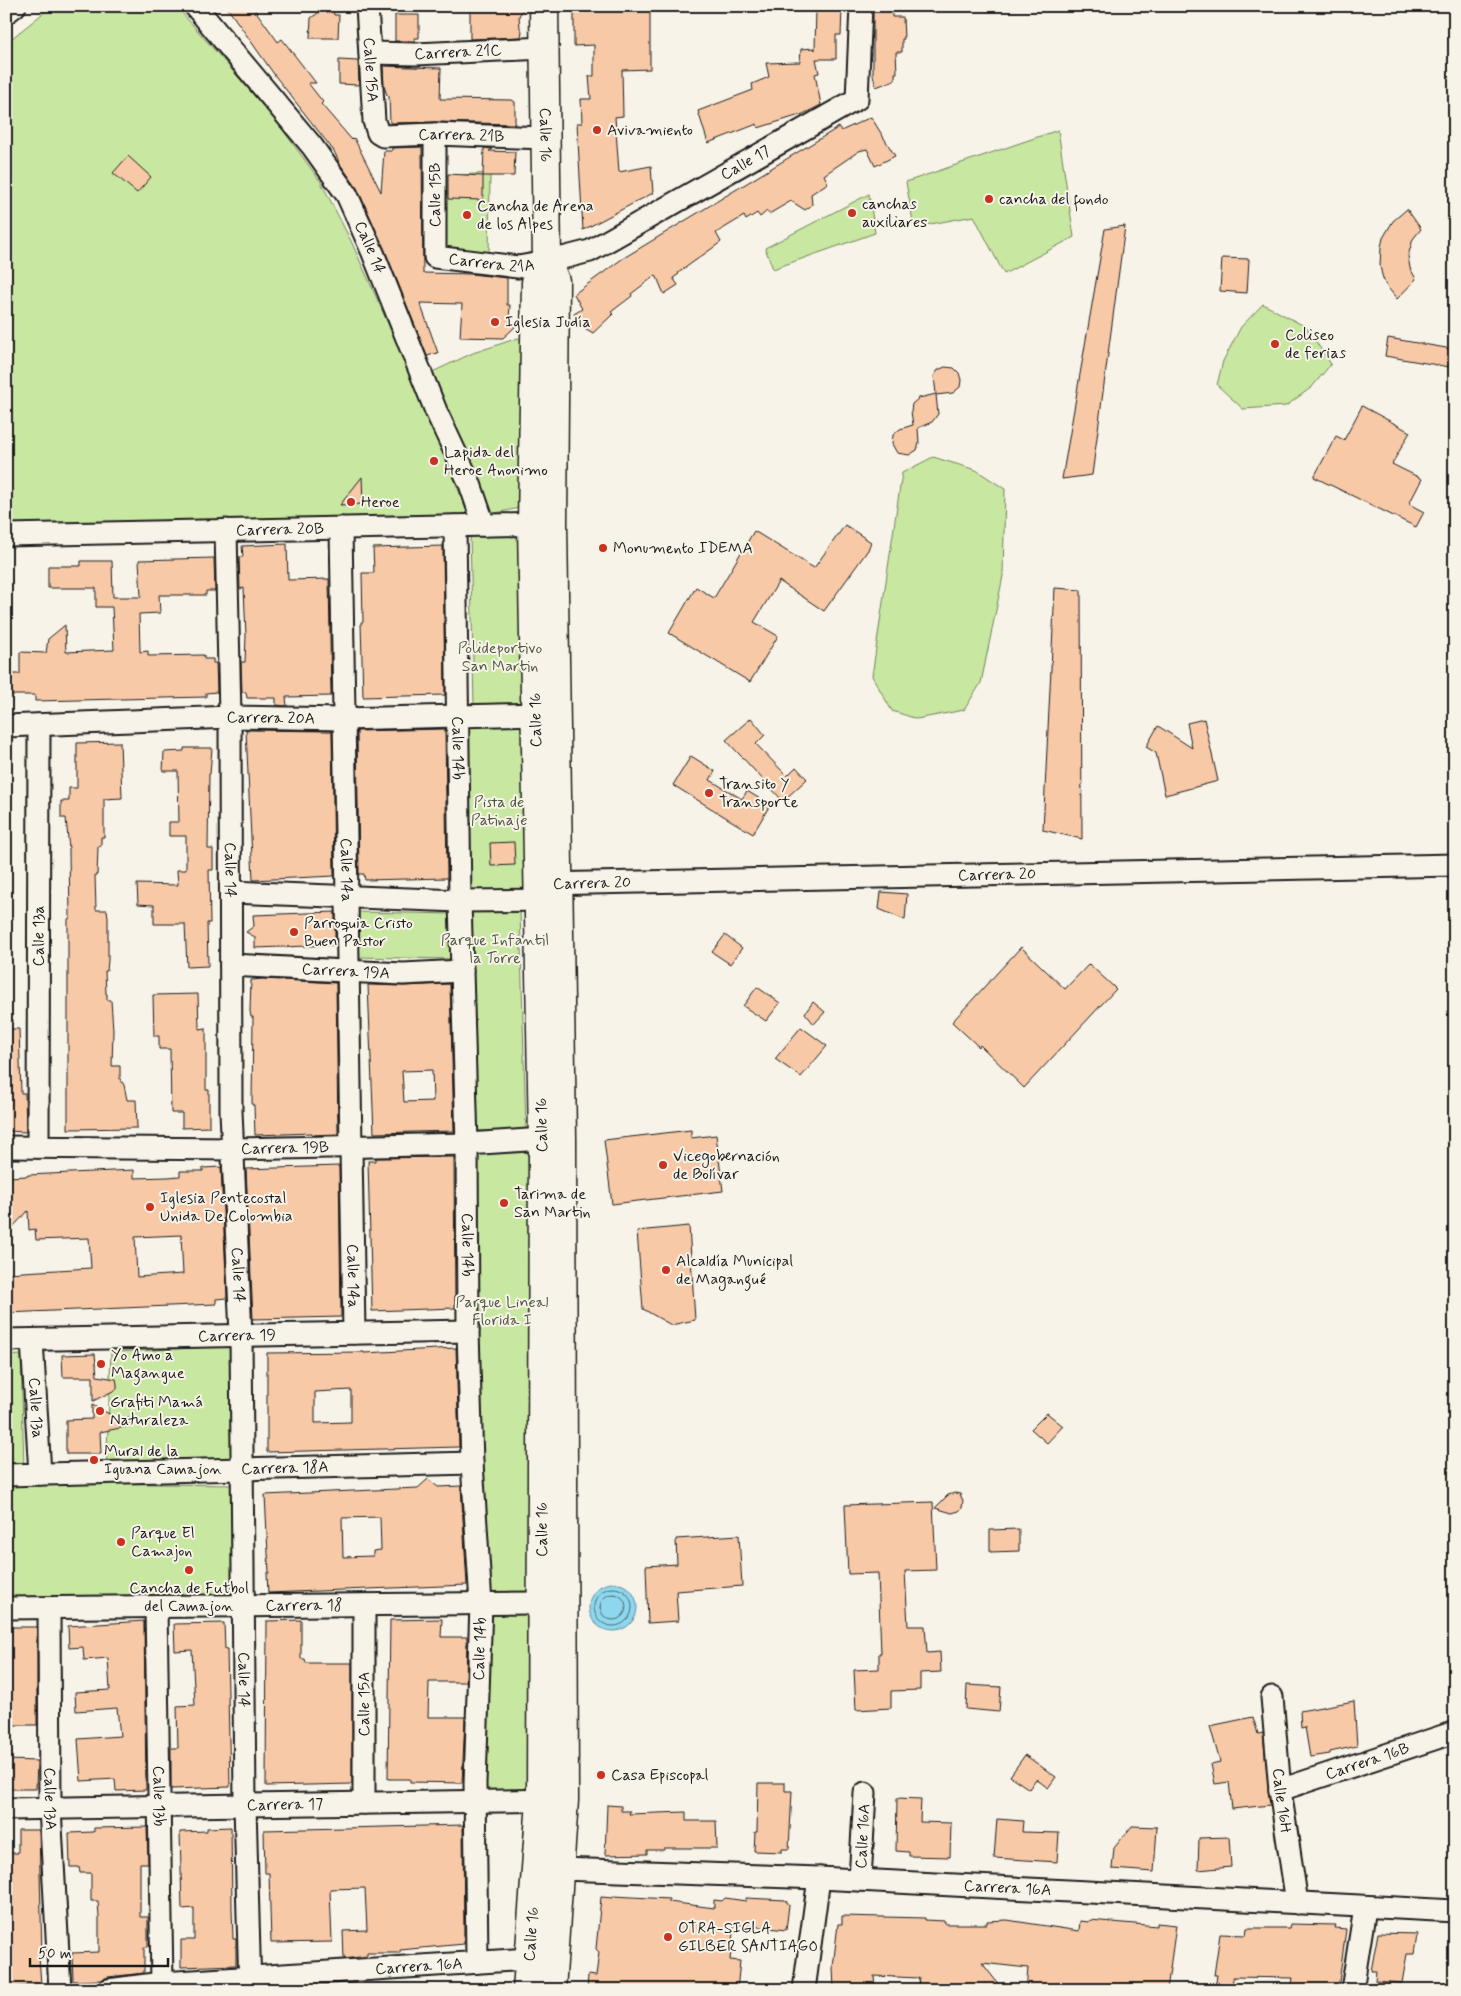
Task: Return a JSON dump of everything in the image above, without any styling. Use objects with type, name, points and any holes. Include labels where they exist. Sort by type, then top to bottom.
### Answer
[{"type":"highway","name":"Calle 16","points":[[544,6],[547,262],[555,281],[536,714],[549,892]]},
{"type":"highway","name":"Calle 16","points":[[543,524],[552,1139],[553,1800],[541,1958],[551,1990]]},
{"type":"highway","name":"Calle 16","points":[[527,1990],[541,1958],[560,1869],[553,1800],[541,1603],[552,1139]]},
{"type":"street","points":[[6,13],[15,6]]},
{"type":"street","name":"Calle 14","points":[[194,6],[312,146],[347,195],[373,253],[436,411],[470,484],[484,525]]},
{"type":"street","name":"Calle 15A","points":[[367,6],[374,121],[378,133]]},
{"type":"street","name":"Calle 17","points":[[547,262],[590,251],[857,99],[861,6]]},
{"type":"street","name":"Carrera 21C","points":[[370,53],[416,54],[545,48]]},
{"type":"street","name":"Carrera 21B","points":[[378,133],[383,136],[435,134],[546,138]]},
{"type":"street","name":"Calle 15B","points":[[435,134],[435,257]]},
{"type":"street","name":"Carrera 21A","points":[[435,257],[518,267],[547,262]]},
{"type":"street","name":"Carrera 20B","points":[[6,535],[543,524]]},
{"type":"street","name":"Calle 14b","points":[[455,526],[468,1331],[472,1463],[481,1604],[475,1802],[477,1962]]},
{"type":"street","name":"Calle 14a","points":[[341,528],[354,1333]]},
{"type":"street","name":"Calle 14","points":[[226,530],[230,717],[231,1111],[241,1335],[245,1805],[250,1984]]},
{"type":"street","name":"Carrera 20A","points":[[6,726],[230,717],[343,719],[536,714]]},
{"type":"street","name":"Calle 13a","points":[[38,1147],[39,726]]},
{"type":"street","name":"Carrera 20","points":[[549,892],[1455,864]]},
{"type":"street","points":[[231,892],[460,901],[549,892]]},
{"type":"street","name":"Carrera 19A","points":[[230,966],[403,974],[462,971]]},
{"type":"street","name":"Carrera 19B","points":[[6,1147],[234,1149],[466,1144],[552,1139]]},
{"type":"street","name":"Carrera 19","points":[[6,1340],[468,1331]]},
{"type":"street","name":"Calle 13a","points":[[32,1340],[40,1474]]},
{"type":"street","name":"Carrera 18A","points":[[6,1475],[472,1463]]},
{"type":"street","name":"Carrera 18","points":[[6,1608],[541,1603]]},
{"type":"street","name":"Calle 15A","points":[[364,1605],[364,1803]]},
{"type":"street","name":"Calle 13b","points":[[156,1607],[162,1984]]},
{"type":"street","name":"Calle 13A","points":[[49,1608],[50,1808],[60,1990]]},
{"type":"street","name":"Calle 16H","points":[[1272,1697],[1280,1790],[1297,1904]]},
{"type":"street","name":"Carrera 16B","points":[[1280,1790],[1455,1732]]},
{"type":"street","name":"Calle 16A","points":[[860,1880],[865,1793]]},
{"type":"street","name":"Carrera 17","points":[[6,1809],[553,1800]]},
{"type":"street","name":"Carrera 16A","points":[[560,1869],[819,1878],[1365,1908],[1455,1911]]},
{"type":"street","points":[[804,1990],[819,1878]]},
{"type":"street","points":[[1352,1990],[1365,1908]]},
{"type":"street","name":"Carrera 16A","points":[[108,1990],[162,1984],[250,1984],[477,1962],[541,1958]]},
{"type":"green space","points":[[52,6],[176,6],[274,118],[321,182],[351,241],[436,430],[469,518],[6,526],[6,43]]},
{"type":"green space","name":"cancha del fondo","points":[[1058,130],[1074,237],[1004,274],[974,216],[914,227],[906,182]]},
{"type":"green space","name":"Cancha de Arena de los Alpes","points":[[490,173],[489,255],[445,254],[444,176]]},
{"type":"green space","name":"canchas auxiliares","points":[[869,194],[875,233],[773,269],[765,248]]},
{"type":"green space","name":"Coliseo de ferias","points":[[1263,304],[1306,327],[1331,364],[1312,387],[1286,406],[1243,409],[1217,385],[1223,361],[1241,327]]},
{"type":"green space","points":[[518,338],[529,345],[529,506],[486,515],[428,374],[473,353]]},
{"type":"green space","points":[[933,457],[976,470],[1005,489],[1003,576],[981,683],[964,710],[917,719],[892,711],[872,676],[902,473]]},
{"type":"green space","name":"Polideportivo San Martin","points":[[524,529],[530,707],[474,706],[470,533]]},
{"type":"green space","name":"Pista de Patinaje","points":[[510,723],[534,728],[535,894],[463,895],[462,725]]},
{"type":"green space","name":"Parque Infantil la Torre","points":[[467,909],[520,909],[526,1131],[476,1131]]},
{"type":"green space","points":[[357,912],[453,914],[452,959],[356,957]]},
{"type":"green space","name":"Parque Lineal Florida I","points":[[528,1146],[538,1600],[535,1793],[482,1796],[472,1150]]},
{"type":"green space","points":[[234,1346],[242,1467],[106,1474],[111,1352]]},
{"type":"green space","points":[[21,1355],[24,1470],[6,1471],[6,1356]]},
{"type":"green space","name":"Parque El Camajon","points":[[6,1482],[236,1485],[237,1599],[6,1609]]},
{"type":"water","points":[[608,1583],[618,1583],[627,1587],[633,1593],[637,1607],[633,1621],[627,1627],[618,1631],[608,1631],[599,1627],[593,1621],[589,1612],[589,1602],[593,1593],[599,1587]]},
{"type":"building","points":[[226,6],[252,6],[278,42],[282,39],[316,83],[308,83],[323,102],[321,104],[352,140],[354,138],[381,192],[384,151],[392,151],[392,148],[422,147],[423,273],[471,274],[507,278],[507,305],[510,305],[509,319],[515,327],[503,338],[460,337],[462,304],[420,303],[438,353],[427,356],[384,248],[357,188],[340,164],[334,151],[276,77]]},
{"type":"building","points":[[328,6],[333,6],[334,15],[339,15],[338,38],[310,38],[311,18]]},
{"type":"building","points":[[470,6],[525,6],[519,16],[522,31],[521,37],[470,39]]},
{"type":"building","points":[[614,6],[650,6],[650,69],[622,70],[623,116],[615,117],[619,172],[651,166],[653,193],[583,230],[577,123],[582,123],[581,99],[591,99],[589,76],[594,76],[594,45],[574,46],[574,10],[614,10]]},
{"type":"building","points":[[873,6],[892,6],[892,17],[903,17],[904,39],[902,39],[902,52],[896,52],[897,73],[895,73],[895,80],[876,87],[873,75]]},
{"type":"building","points":[[816,8],[842,8],[841,35],[836,35],[836,59],[816,59],[819,73],[815,74],[821,105],[803,114],[758,128],[757,124],[708,143],[698,111],[753,90],[752,84],[769,77],[766,63],[800,62],[801,49],[814,48],[815,50]]},
{"type":"building","points":[[395,15],[419,15],[419,38],[415,38],[415,41],[395,41]]},
{"type":"building","points":[[339,60],[358,61],[359,85],[339,84]]},
{"type":"building","points":[[383,66],[441,68],[440,99],[512,100],[515,102],[515,124],[390,123],[389,96],[384,86]]},
{"type":"building","points":[[871,117],[895,156],[875,166],[867,149],[859,151],[824,175],[828,183],[811,194],[812,205],[805,210],[791,201],[769,214],[767,211],[760,217],[757,213],[746,220],[744,216],[716,233],[721,242],[673,278],[678,285],[664,294],[656,275],[611,312],[613,314],[593,333],[583,327],[574,314],[582,309],[574,294],[622,259],[839,127],[841,131]]},
{"type":"building","points":[[484,148],[492,149],[489,151],[515,152],[514,176],[483,176]]},
{"type":"building","points":[[128,156],[151,177],[137,193],[113,173]]},
{"type":"building","points":[[448,174],[483,176],[483,200],[448,199]]},
{"type":"building","points":[[1407,209],[1421,229],[1413,239],[1408,256],[1410,268],[1416,279],[1397,299],[1385,284],[1382,275],[1380,266],[1381,247],[1383,238],[1393,221]]},
{"type":"building","points":[[1125,226],[1092,475],[1062,479],[1105,229]]},
{"type":"building","points":[[1222,258],[1249,259],[1247,293],[1220,291]]},
{"type":"building","points":[[1388,338],[1452,349],[1449,367],[1385,356]]},
{"type":"building","points":[[945,367],[954,368],[959,373],[960,387],[953,393],[936,395],[938,414],[932,422],[918,428],[919,443],[917,450],[909,455],[897,453],[892,444],[893,435],[900,429],[913,425],[912,404],[919,398],[936,394],[934,376],[938,370]]},
{"type":"building","points":[[1362,406],[1410,432],[1392,464],[1422,479],[1409,504],[1424,512],[1416,527],[1314,477],[1336,436],[1344,440]]},
{"type":"building","points":[[362,477],[363,504],[340,505]]},
{"type":"building","points":[[845,525],[871,542],[868,550],[824,611],[779,581],[754,622],[778,636],[750,682],[669,633],[696,587],[714,598],[754,531],[814,568]]},
{"type":"building","points":[[287,544],[288,580],[329,579],[331,696],[286,697],[287,706],[276,705],[276,698],[247,698],[246,692],[242,692],[241,662],[245,662],[246,636],[244,588],[240,589],[239,557],[243,557],[242,546]]},
{"type":"building","points":[[443,546],[445,695],[363,697],[362,573],[374,573],[373,548]]},
{"type":"building","points":[[214,558],[215,591],[206,591],[206,595],[159,595],[160,613],[139,614],[140,652],[148,651],[148,656],[204,655],[204,659],[213,659],[213,663],[216,663],[217,692],[206,693],[206,697],[35,701],[35,695],[6,695],[6,674],[20,674],[20,652],[46,653],[48,639],[65,625],[66,652],[114,650],[112,607],[96,607],[96,588],[48,588],[48,566],[81,566],[81,561],[112,561],[113,597],[141,597],[139,560]]},
{"type":"building","points":[[1055,588],[1081,590],[1082,839],[1043,830]]},
{"type":"building","points":[[751,718],[765,735],[756,744],[787,776],[796,767],[807,779],[783,801],[726,740]]},
{"type":"building","points":[[1204,719],[1218,781],[1165,795],[1156,753],[1146,747],[1158,726],[1192,748],[1187,723]]},
{"type":"building","points":[[445,729],[447,878],[365,880],[364,874],[359,874],[357,731]]},
{"type":"building","points":[[246,730],[332,731],[334,876],[253,880]]},
{"type":"building","points":[[120,742],[122,798],[104,799],[104,837],[101,837],[101,846],[98,847],[97,875],[95,875],[96,910],[107,910],[108,917],[108,960],[107,971],[105,971],[107,1000],[111,1000],[113,1030],[112,1066],[120,1066],[120,1079],[124,1085],[127,1100],[136,1100],[137,1128],[68,1129],[69,849],[66,818],[61,818],[61,801],[69,801],[69,788],[77,788],[77,743]]},
{"type":"building","points":[[184,748],[212,748],[209,774],[208,849],[213,849],[213,870],[209,870],[210,923],[207,923],[208,966],[187,967],[185,924],[154,924],[154,905],[138,904],[137,884],[178,885],[177,870],[186,870],[186,836],[169,836],[169,822],[179,822],[178,771],[163,771],[164,752],[184,751]]},
{"type":"building","name":"Transito Y Transporte","points":[[691,756],[715,771],[710,780],[742,799],[747,791],[770,805],[753,834],[673,785]]},
{"type":"building","points":[[514,842],[515,865],[491,866],[490,843]]},
{"type":"building","points":[[881,892],[907,894],[905,920],[879,909]]},
{"type":"building","name":"Parroquia Cristo Buen Pastor","points":[[335,912],[335,945],[255,948],[255,937],[246,932],[254,926],[253,915]]},
{"type":"building","points":[[725,935],[742,948],[730,964],[712,952]]},
{"type":"building","points":[[1021,947],[1065,989],[1089,964],[1116,989],[1024,1088],[980,1045],[979,1047],[952,1022]]},
{"type":"building","points":[[251,980],[336,983],[338,1134],[255,1135],[254,1105],[252,1105],[253,1017],[251,1017],[250,1011]]},
{"type":"building","points":[[450,984],[454,1131],[374,1133],[368,985]],"holes":[[[432,1070],[433,1101],[404,1102],[402,1071]]]},
{"type":"building","points":[[757,987],[780,1003],[766,1021],[743,1006]]},
{"type":"building","points":[[198,994],[199,1029],[206,1028],[206,1090],[209,1090],[209,1127],[182,1128],[182,1113],[171,1113],[170,1049],[159,1049],[159,1036],[154,1036],[153,995]]},
{"type":"building","points":[[813,1002],[825,1012],[814,1024],[805,1013]]},
{"type":"building","points":[[801,1027],[827,1046],[801,1077],[775,1059]]},
{"type":"building","points":[[6,1029],[19,1029],[21,1093],[25,1093],[26,1132],[6,1131]]},
{"type":"building","name":"Vicegobernación de Bolívar","points":[[691,1130],[691,1138],[716,1135],[723,1191],[612,1204],[604,1140]]},
{"type":"building","points":[[454,1157],[455,1308],[372,1311],[368,1161],[376,1161],[376,1158]]},
{"type":"building","points":[[339,1166],[341,1317],[253,1319],[246,1169]]},
{"type":"building","points":[[221,1167],[227,1298],[216,1299],[216,1304],[6,1313],[6,1273],[91,1268],[89,1238],[36,1240],[35,1229],[29,1230],[28,1211],[6,1234],[6,1177],[134,1170],[134,1178],[168,1177],[180,1176],[180,1171],[203,1171],[203,1168]],"holes":[[[181,1235],[183,1274],[137,1277],[135,1237]]]},
{"type":"building","name":"Alcaldía Municipal de Magangué","points":[[689,1226],[695,1320],[671,1325],[643,1309],[637,1231]]},
{"type":"building","points":[[456,1348],[459,1447],[267,1452],[267,1353],[364,1353]],"holes":[[[351,1390],[351,1422],[315,1423],[315,1392]]]},
{"type":"building","points":[[95,1354],[97,1376],[116,1379],[117,1389],[93,1401],[93,1377],[63,1377],[62,1355]]},
{"type":"building","points":[[92,1405],[119,1419],[129,1418],[130,1426],[100,1432],[101,1454],[66,1454],[66,1420],[92,1419]]},
{"type":"building","points":[[1047,1413],[1063,1426],[1047,1443],[1031,1429]]},
{"type":"building","points":[[428,1479],[438,1487],[461,1486],[467,1585],[268,1593],[267,1573],[269,1573],[265,1495],[418,1488]],"holes":[[[380,1517],[381,1550],[373,1551],[373,1556],[343,1557],[342,1518]]]},
{"type":"building","points":[[960,1494],[963,1501],[962,1508],[959,1511],[952,1513],[935,1508],[948,1495]]},
{"type":"building","points":[[933,1502],[936,1570],[905,1571],[908,1626],[925,1626],[927,1653],[940,1652],[941,1672],[920,1673],[920,1690],[891,1691],[891,1708],[856,1710],[854,1670],[879,1669],[879,1653],[881,1653],[878,1573],[848,1574],[845,1505]]},
{"type":"building","points":[[1019,1529],[1019,1551],[990,1552],[990,1530]]},
{"type":"building","points":[[739,1535],[742,1586],[676,1591],[678,1621],[648,1623],[646,1566],[677,1564],[676,1539]]},
{"type":"building","points":[[442,1619],[441,1637],[467,1637],[466,1682],[429,1682],[428,1717],[465,1717],[462,1783],[410,1782],[410,1779],[388,1779],[390,1620]]},
{"type":"building","points":[[301,1620],[301,1659],[305,1659],[306,1663],[352,1663],[352,1784],[266,1786],[267,1621]]},
{"type":"building","points":[[144,1621],[146,1790],[116,1791],[115,1779],[81,1781],[78,1739],[120,1736],[117,1708],[76,1711],[75,1692],[110,1690],[108,1658],[84,1660],[83,1647],[69,1648],[68,1626]]},
{"type":"building","points":[[224,1623],[225,1649],[227,1649],[230,1787],[171,1789],[171,1748],[178,1748],[177,1706],[195,1705],[192,1650],[175,1651],[174,1624]]},
{"type":"building","points":[[6,1627],[37,1627],[37,1725],[9,1725],[9,1692],[6,1692]]},
{"type":"building","points":[[967,1685],[1001,1687],[999,1712],[966,1709]]},
{"type":"building","points":[[1354,1701],[1357,1746],[1330,1752],[1330,1754],[1310,1757],[1305,1727],[1301,1728],[1300,1711]]},
{"type":"building","points":[[1253,1717],[1258,1734],[1263,1733],[1270,1805],[1232,1809],[1229,1782],[1215,1784],[1211,1764],[1220,1762],[1210,1726]]},
{"type":"building","points":[[1025,1755],[1056,1777],[1048,1788],[1036,1779],[1029,1789],[1010,1776]]},
{"type":"building","points":[[6,1760],[37,1761],[36,1789],[6,1789]]},
{"type":"building","points":[[758,1783],[785,1783],[785,1791],[792,1791],[789,1849],[782,1849],[782,1852],[754,1851],[755,1832],[757,1832]]},
{"type":"building","points":[[897,1798],[921,1799],[920,1822],[951,1823],[950,1857],[909,1856],[909,1852],[896,1851]]},
{"type":"building","points":[[607,1805],[621,1806],[621,1811],[630,1811],[629,1814],[686,1812],[686,1821],[716,1821],[717,1848],[664,1848],[664,1850],[647,1850],[647,1854],[605,1855]]},
{"type":"building","points":[[997,1819],[1023,1821],[1022,1832],[1059,1833],[1057,1862],[994,1858]]},
{"type":"building","points":[[463,1825],[464,1944],[400,1950],[400,1953],[367,1953],[367,1956],[344,1959],[343,1931],[367,1930],[365,1888],[330,1889],[332,1942],[271,1943],[269,1873],[265,1873],[264,1830]]},
{"type":"building","points":[[1132,1826],[1157,1827],[1154,1872],[1112,1869],[1114,1848]]},
{"type":"building","points":[[147,1827],[148,1863],[140,1863],[140,1917],[148,1917],[148,1947],[144,1947],[144,1973],[108,1977],[101,1980],[73,1981],[72,1953],[99,1952],[99,1917],[98,1901],[91,1901],[91,1873],[80,1873],[79,1867],[70,1867],[69,1833],[94,1832],[94,1828]]},
{"type":"building","points":[[231,1827],[233,1939],[236,1939],[236,1965],[181,1967],[181,1940],[194,1940],[194,1908],[182,1909],[180,1832],[207,1831],[207,1828]]},
{"type":"building","points":[[18,1830],[39,1830],[42,1957],[39,1957],[41,1984],[6,1989],[6,1853],[18,1853]]},
{"type":"building","points":[[1229,1837],[1231,1867],[1198,1870],[1199,1838]]},
{"type":"building","points":[[613,1896],[669,1899],[669,1902],[714,1908],[714,1900],[722,1901],[725,1898],[746,1901],[746,1898],[785,1900],[789,1905],[786,1930],[734,1924],[730,1960],[740,1961],[737,1990],[587,1990],[588,1975],[596,1976],[599,1952],[596,1949],[601,1897],[613,1898]]},
{"type":"building","points":[[842,1916],[925,1918],[925,1920],[945,1921],[945,1924],[987,1924],[987,1921],[1007,1920],[1079,1931],[1080,1921],[1089,1922],[1090,1920],[1157,1926],[1157,1923],[1176,1925],[1167,1990],[1026,1990],[1028,1968],[982,1963],[1003,1990],[917,1990],[919,1978],[874,1976],[875,1990],[834,1990],[833,1967],[838,1924],[842,1924]]},
{"type":"building","points":[[1290,1924],[1336,1925],[1335,1928],[1346,1929],[1338,1990],[1291,1990],[1293,1978],[1233,1977],[1232,1990],[1215,1990],[1217,1975],[1214,1975],[1220,1934],[1246,1935],[1247,1928],[1289,1928]]},
{"type":"building","points":[[1378,1933],[1417,1934],[1414,1954],[1407,1954],[1402,1983],[1375,1981],[1376,1971],[1371,1971]]},
{"type":"place","name":"Avivamiento","points":[[597,130]]},
{"type":"place","name":"cancha del fondo","points":[[989,199]]},
{"type":"place","name":"canchas auxiliares","points":[[852,213]]},
{"type":"place","name":"Cancha de Arena de los Alpes","points":[[467,215]]},
{"type":"place","name":"Iglesia Judía","points":[[495,322]]},
{"type":"place","name":"Coliseo de ferias","points":[[1275,344]]},
{"type":"place","name":"Lapida del Heroe Anonimo","points":[[434,461]]},
{"type":"place","name":"Heroe","points":[[351,502]]},
{"type":"place","name":"Monumento IDEMA","points":[[603,548]]},
{"type":"place","name":"Transito Y Transporte","points":[[709,793]]},
{"type":"place","name":"Parroquia Cristo Buen Pastor","points":[[294,932]]},
{"type":"place","name":"Vicegobernación de Bolívar","points":[[663,1165]]},
{"type":"place","name":"Tarima de San Martin","points":[[504,1203]]},
{"type":"place","name":"Iglesia Pentecostal Unida De Colombia","points":[[150,1207]]},
{"type":"place","name":"Alcaldía Municipal de Magangué","points":[[666,1270]]},
{"type":"place","name":"Yo Amo a Magangue","points":[[101,1364]]},
{"type":"place","name":"Grafiti Mamá Naturaleza","points":[[100,1411]]},
{"type":"place","name":"Mural de la Iguana Camajon","points":[[94,1460]]},
{"type":"place","name":"Parque El Camajon","points":[[121,1542]]},
{"type":"place","name":"Cancha de Futbol del Camajon","points":[[189,1570]]},
{"type":"place","name":"Casa Episcopal","points":[[601,1775]]},
{"type":"place","name":"OTRA-SIGLA GILBER SANTIAGO","points":[[668,1937]]}]
